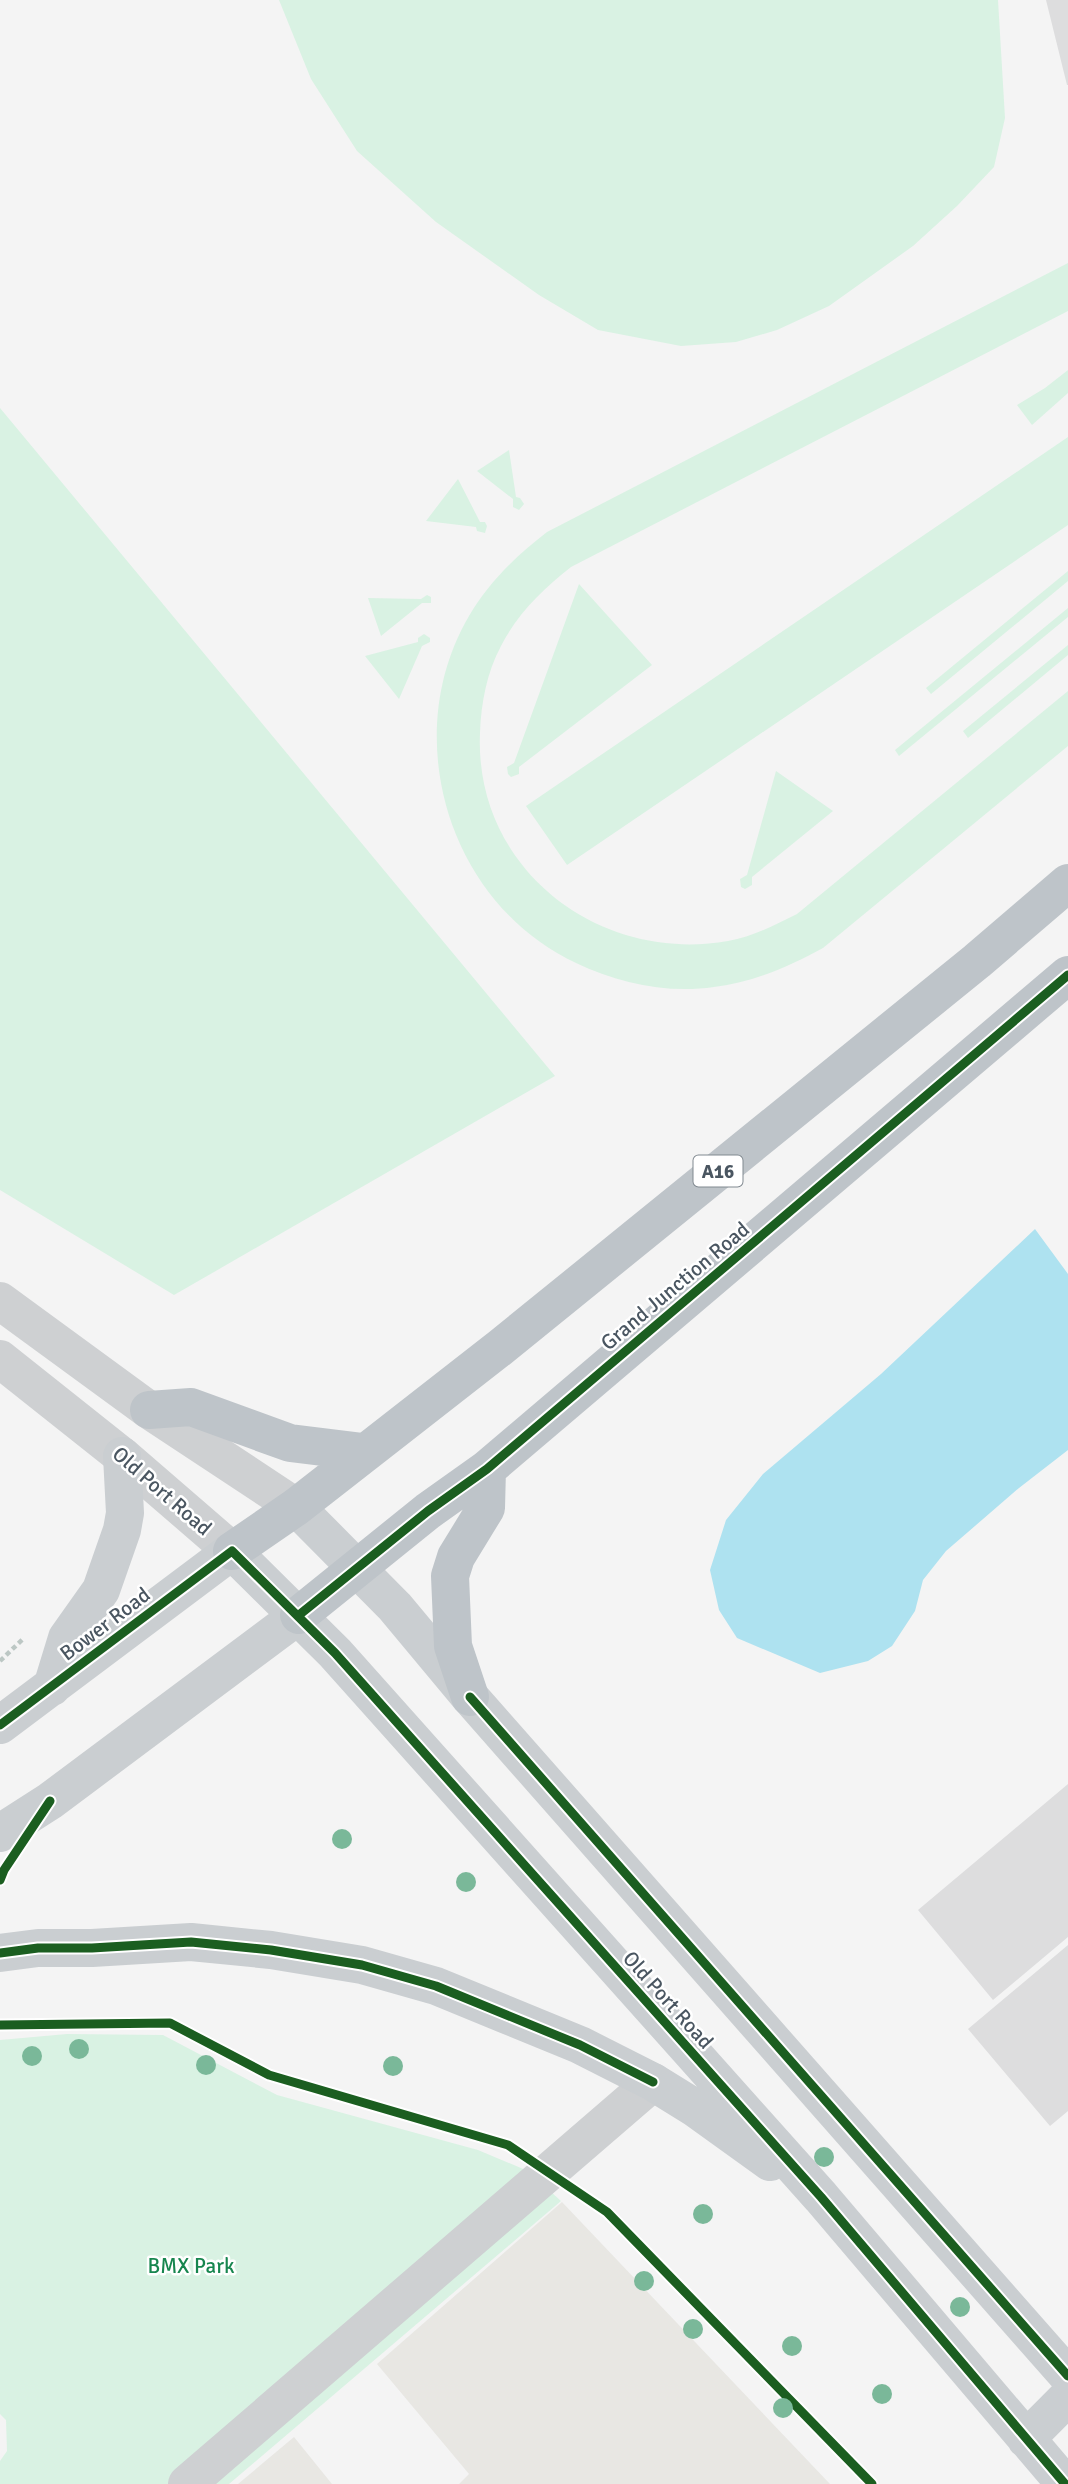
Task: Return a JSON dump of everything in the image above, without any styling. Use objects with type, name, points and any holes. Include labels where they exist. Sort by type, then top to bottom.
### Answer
[{"type":"highway","name":"A16","points":[[232,1551],[296,1507],[363,1452],[512,1339],[977,961],[1068,883]]},
{"type":"highway","name":"Grand Junction Road","points":[[299,1615],[428,1511],[487,1469],[1068,975]]},
{"type":"highway","points":[[149,1409],[191,1407],[290,1443],[363,1452]]},
{"type":"highway","points":[[470,1697],[453,1646],[450,1576],[456,1557],[486,1508],[487,1469]]},
{"type":"main road","points":[[52,1687],[67,1638],[102,1590],[122,1530],[125,1513],[122,1456]]},
{"type":"main road","points":[[296,1507],[395,1607],[470,1697],[1068,2376]]},
{"type":"main road","name":"Old Port Road","points":[[232,1551],[299,1615],[821,2197],[1065,2484]]},
{"type":"main road","name":"Bower Road","points":[[0,1724],[232,1551]]},
{"type":"main road","points":[[0,1833],[50,1801],[299,1615]]},
{"type":"main road","points":[[0,1953],[38,1948],[191,1942],[271,1950],[362,1965],[436,1986],[580,2045],[653,2082],[695,2108],[821,2197]]},
{"type":"main road","points":[[1026,2438],[1068,2397]]},
{"type":"street","points":[[0,1301],[149,1409],[296,1507]]},
{"type":"street","name":"Old Port Road","points":[[0,1359],[122,1456],[232,1551]]},
{"type":"street","points":[[187,2484],[653,2082]]},
{"type":"path","points":[[0,1661],[25,1638]]},
{"type":"shaded area","points":[[562,2202],[830,2484],[459,2484],[469,2474],[377,2364]]},
{"type":"shaded area","points":[[294,2437],[332,2484],[238,2484]]},
{"type":"green space","points":[[279,0],[998,0],[1005,118],[994,167],[913,246],[829,306],[777,330],[736,342],[681,346],[598,330],[539,295],[436,222],[357,151],[311,79]]},
{"type":"green space","points":[[1068,263],[1068,311],[571,567],[532,602],[501,646],[486,688],[480,733],[484,782],[498,826],[522,864],[553,896],[591,921],[634,937],[680,944],[737,939],[797,914],[1068,691],[1068,746],[823,948],[770,973],[729,985],[696,989],[661,988],[592,970],[532,936],[496,901],[468,859],[448,813],[438,763],[438,713],[448,663],[469,616],[485,592],[514,560],[547,532]]},
{"type":"green space","points":[[1068,370],[1068,393],[1032,425],[1017,405]]},
{"type":"green space","points":[[0,408],[555,1076],[174,1295],[0,1190]]},
{"type":"green space","points":[[1068,437],[1068,525],[567,865],[526,806]]},
{"type":"green space","points":[[509,450],[516,497],[524,504],[519,510],[513,507],[513,499],[477,471]]},
{"type":"green space","points":[[458,479],[480,522],[485,522],[487,526],[485,533],[477,531],[476,527],[426,521]]},
{"type":"green space","points":[[1068,571],[1068,581],[931,694],[926,688]]},
{"type":"green space","points":[[579,584],[652,665],[519,767],[519,774],[511,777],[507,767],[514,763]]},
{"type":"green space","points":[[427,595],[431,597],[431,603],[422,603],[381,636],[368,598],[421,599]]},
{"type":"green space","points":[[1068,608],[1068,617],[899,756],[895,750]]},
{"type":"green space","points":[[424,634],[430,638],[430,642],[422,646],[399,699],[365,656],[418,642],[418,638]]},
{"type":"green space","points":[[1068,645],[1068,655],[968,738],[963,731]]},
{"type":"green space","points":[[776,771],[833,811],[752,877],[752,885],[745,889],[741,887],[740,879],[747,875]]},
{"type":"green space","name":"BMX Park","points":[[67,2034],[163,2035],[277,2095],[478,2150],[528,2171],[561,2201],[229,2484],[0,2484],[0,2461],[7,2451],[6,2420],[0,2414],[0,2040]]},
{"type":"water","points":[[1035,1229],[1068,1274],[1068,1450],[946,1551],[923,1580],[915,1611],[892,1646],[868,1661],[820,1673],[737,1638],[719,1610],[710,1570],[726,1520],[763,1474],[881,1374]]},
{"type":"building","points":[[1046,0],[1068,0],[1068,85],[1067,85]]},
{"type":"building","points":[[1068,1784],[1068,1937],[993,2000],[918,1910]]},
{"type":"building","points":[[1068,1945],[1068,2111],[1050,2126],[968,2029]]},
{"type":"cycle path","points":[[299,1615],[428,1511],[487,1469],[1068,975]]},
{"type":"cycle path","points":[[0,1725],[232,1551],[335,1653],[821,2197],[1065,2484]]},
{"type":"cycle path","points":[[470,1697],[1068,2376]]},
{"type":"cycle path","points":[[0,1880],[50,1801]]},
{"type":"cycle path","points":[[0,1953],[38,1948],[92,1948],[191,1942],[271,1950],[362,1965],[436,1986],[580,2045],[653,2082]]},
{"type":"cycle path","points":[[0,2025],[170,2023],[269,2075],[508,2145],[607,2212],[872,2484]]}]
